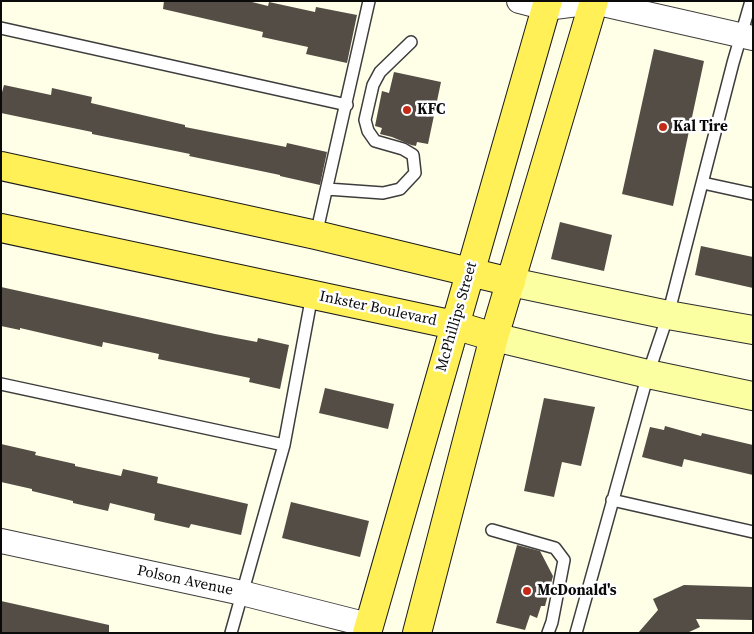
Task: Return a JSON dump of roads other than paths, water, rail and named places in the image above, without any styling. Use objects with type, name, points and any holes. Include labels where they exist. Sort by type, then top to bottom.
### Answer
[{"type":"main road","points":[[417,633],[494,337],[594,2]]},
{"type":"main road","name":"McPhillips Street","points":[[368,629],[547,5]]},
{"type":"main road","points":[[1,166],[470,271],[511,282],[668,315],[753,330]]},
{"type":"main road","name":"Inkster Boulevard","points":[[1,228],[454,325],[494,337],[648,374],[753,396]]},
{"type":"street","points":[[519,1],[547,5],[594,2],[747,36]]},
{"type":"street","name":"Polson Avenue","points":[[1,541],[242,593],[368,629]]},
{"type":"lane","points":[[316,236],[369,1]]},
{"type":"lane","points":[[576,633],[648,374],[668,315],[702,183],[747,36],[751,1]]},
{"type":"lane","points":[[1,28],[347,105]]},
{"type":"lane","points":[[327,189],[383,193],[400,189],[415,173],[413,156],[403,150],[375,141],[368,132],[365,120],[372,85],[380,72],[411,42]]},
{"type":"lane","points":[[702,183],[753,194]]},
{"type":"lane","points":[[231,633],[284,445],[312,295]]},
{"type":"lane","points":[[1,384],[284,445]]},
{"type":"lane","points":[[612,500],[753,532]]},
{"type":"lane","points":[[492,530],[554,548],[564,560],[551,629]]},
{"type":"place","name":"KFC","points":[[407,110]]},
{"type":"place","name":"Kal Tire","points":[[663,127]]},
{"type":"place","name":"McDonald's","points":[[527,591]]}]
